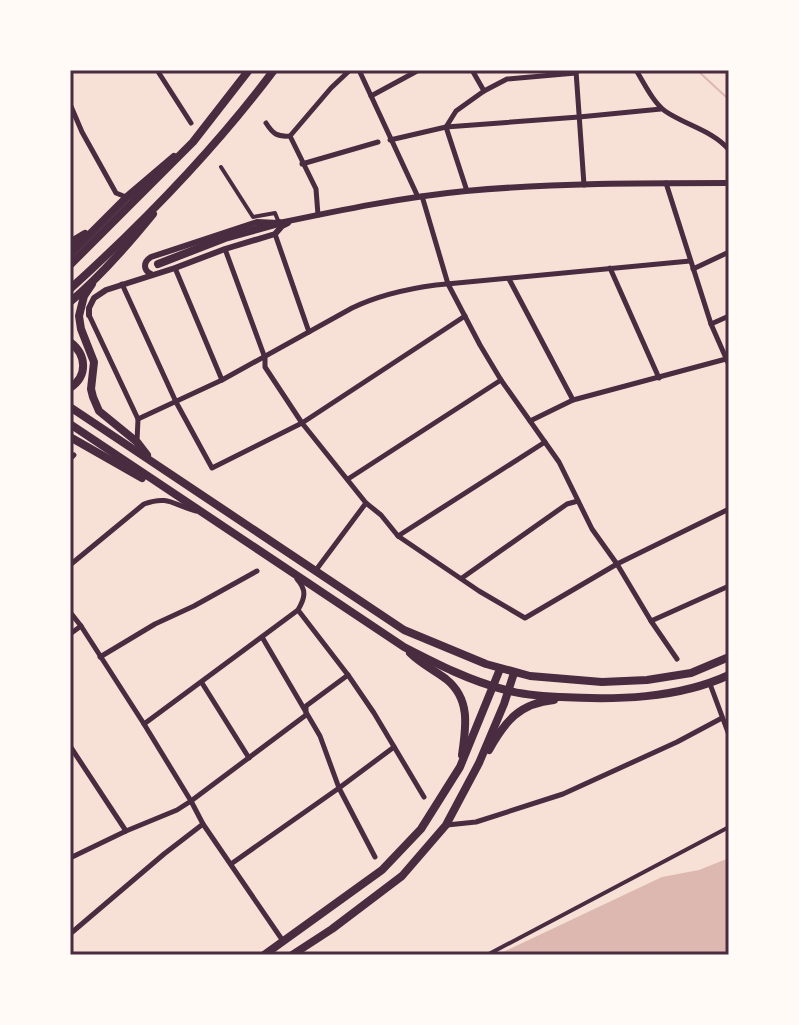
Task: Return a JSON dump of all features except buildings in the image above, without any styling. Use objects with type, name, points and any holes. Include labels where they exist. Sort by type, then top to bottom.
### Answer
[{"type":"main road","points":[[70,265],[193,142],[249,70]]},
{"type":"main road","points":[[70,289],[216,143],[274,70]]},
{"type":"main road","points":[[70,254],[127,197],[193,142]]},
{"type":"main road","points":[[70,302],[118,257],[173,188]]},
{"type":"main road","points":[[158,264],[225,238],[279,223]]},
{"type":"main road","points":[[70,243],[93,230]]},
{"type":"main road","points":[[92,284],[84,296],[79,316],[94,362],[93,397],[99,411],[137,442],[152,462]]},
{"type":"main road","points":[[70,342],[79,350],[83,363],[81,376],[70,388]]},
{"type":"main road","points":[[70,407],[404,630],[500,669],[575,680],[647,680],[691,673],[729,657]]},
{"type":"main road","points":[[70,424],[404,647],[445,668],[494,687],[538,695],[591,699]]},
{"type":"main road","points":[[70,437],[180,498]]},
{"type":"main road","points":[[404,647],[419,662],[447,680],[460,697],[466,720],[460,767]]},
{"type":"main road","points":[[264,955],[382,870],[421,829],[460,767],[500,669]]},
{"type":"main road","points":[[292,955],[402,876],[446,825],[479,763],[514,673]]},
{"type":"main road","points":[[479,763],[505,724],[525,708],[548,701],[634,698],[710,684],[729,675]]},
{"type":"street","points":[[157,70],[191,123]]},
{"type":"street","points":[[359,70],[420,197],[448,284],[465,316],[501,380],[559,462],[592,529],[677,659]]},
{"type":"street","points":[[371,96],[419,70]]},
{"type":"street","points":[[472,70],[484,91]]},
{"type":"street","points":[[636,70],[661,109],[714,137],[729,150]]},
{"type":"street","points":[[266,123],[280,137],[290,136],[349,71]]},
{"type":"street","points":[[446,127],[456,111],[507,79],[576,71],[584,185]]},
{"type":"street","points":[[70,104],[116,193],[127,197]]},
{"type":"street","points":[[302,164],[446,127],[661,109]]},
{"type":"street","points":[[446,127],[467,191]]},
{"type":"street","points":[[290,136],[316,189],[318,215]]},
{"type":"street","points":[[221,167],[253,217],[275,213],[279,223]]},
{"type":"street","points":[[530,421],[573,400],[727,362],[711,324],[666,183]]},
{"type":"street","points":[[151,274],[145,266],[151,257],[257,222],[279,223],[467,191],[584,185],[729,183]]},
{"type":"street","points":[[137,442],[138,419],[89,315],[91,303],[97,295],[122,284],[275,234],[294,220]]},
{"type":"street","points":[[275,234],[309,332]]},
{"type":"street","points":[[225,249],[265,358],[265,367],[302,423],[366,503],[381,515],[398,536],[525,618],[617,564],[729,509]]},
{"type":"street","points":[[693,269],[729,252]]},
{"type":"street","points":[[138,419],[265,358],[372,298],[404,289],[690,261]]},
{"type":"street","points":[[175,268],[222,380]]},
{"type":"street","points":[[610,268],[659,378]]},
{"type":"street","points":[[509,279],[573,400]]},
{"type":"street","points":[[122,284],[176,402],[212,468],[302,423],[465,316]]},
{"type":"street","points":[[711,324],[729,316]]},
{"type":"street","points":[[348,479],[501,380]]},
{"type":"street","points":[[398,536],[545,442]]},
{"type":"street","points":[[70,565],[144,504],[157,499],[199,512]]},
{"type":"street","points":[[462,578],[567,504],[578,501]]},
{"type":"street","points":[[316,570],[366,503]]},
{"type":"street","points":[[100,657],[155,624],[257,571]]},
{"type":"street","points":[[144,724],[298,610],[305,591],[290,573]]},
{"type":"street","points":[[651,621],[729,586]]},
{"type":"street","points":[[298,610],[374,713],[424,797]]},
{"type":"street","points":[[70,612],[144,724],[203,824],[283,941]]},
{"type":"street","points":[[70,634],[81,626]]},
{"type":"street","points":[[262,637],[320,736],[339,788],[375,857]]},
{"type":"street","points":[[306,715],[306,706],[348,675]]},
{"type":"street","points":[[202,683],[249,758]]},
{"type":"street","points":[[710,684],[729,735]]},
{"type":"street","points":[[70,858],[177,810],[306,715]]},
{"type":"street","points":[[446,825],[476,822],[563,794],[722,718]]},
{"type":"street","points":[[70,746],[126,831]]},
{"type":"street","points":[[231,864],[394,747]]},
{"type":"street","points":[[70,934],[203,824]]},
{"type":"street","points":[[487,955],[729,827]]},
{"type":"shaded area","points":[[729,858],[729,955],[497,955],[662,877],[699,870]]},
{"type":"waterway","points":[[697,70],[729,98]]}]
